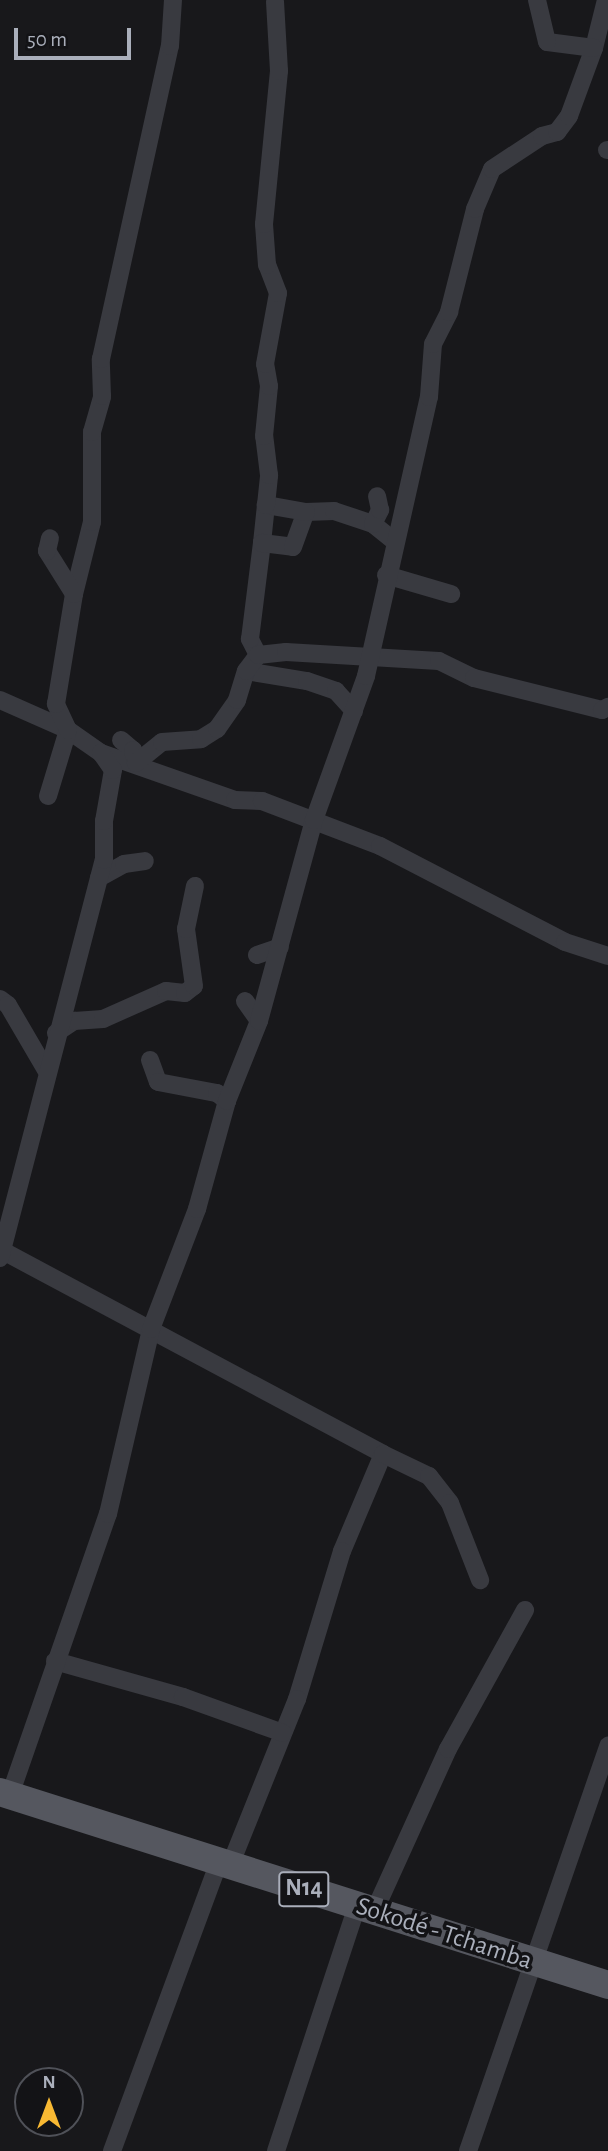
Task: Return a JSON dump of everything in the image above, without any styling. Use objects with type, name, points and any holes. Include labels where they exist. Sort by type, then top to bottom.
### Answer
[{"type":"main road","name":"Sokodé - Tchamba","points":[[3,1793],[608,1985]]},
{"type":"street","points":[[48,796],[68,730],[57,704],[75,594],[92,522],[92,432],[102,396],[101,359],[170,46],[173,0]]},
{"type":"street","points":[[537,0],[547,42],[594,48]]},
{"type":"street","points":[[541,21],[548,0]]},
{"type":"street","points":[[3,1793],[55,1661],[108,1514],[151,1329],[201,1198],[227,1101],[259,1021],[314,820],[354,711],[370,657],[393,540],[404,518],[429,397],[433,344],[449,312],[475,209],[492,169],[542,136],[557,132],[569,116],[594,48],[606,0]]},
{"type":"street","points":[[258,655],[250,639],[269,475],[264,436],[269,386],[265,364],[278,293],[267,265],[264,224],[279,71],[275,2]]},
{"type":"street","points":[[373,524],[380,510],[377,496]]},
{"type":"street","points":[[266,505],[306,512],[334,511],[373,524],[393,540]]},
{"type":"street","points":[[262,542],[293,547],[306,512]]},
{"type":"street","points":[[50,538],[47,551],[75,594]]},
{"type":"street","points":[[386,575],[451,594]]},
{"type":"street","points":[[136,763],[162,742],[201,739],[217,729],[237,700],[246,671],[258,655],[286,652],[439,661],[486,681],[602,710],[608,707]]},
{"type":"street","points":[[246,671],[307,681],[336,691],[354,711]]},
{"type":"street","points":[[0,699],[68,730],[101,753],[136,763],[235,800],[262,801],[380,846],[565,942],[608,956]]},
{"type":"street","points":[[121,740],[133,750],[136,763]]},
{"type":"street","points":[[101,753],[113,770],[113,786],[99,878],[46,1070],[1,1254],[151,1329],[429,1476],[450,1503],[480,1580]]},
{"type":"street","points":[[99,878],[124,864],[145,861]]},
{"type":"street","points":[[56,1033],[74,1021],[103,1019],[166,991],[185,993],[194,986],[186,929],[195,886]]},
{"type":"street","points":[[257,955],[280,947]]},
{"type":"street","points":[[0,999],[8,1005],[46,1070]]},
{"type":"street","points":[[245,1001],[259,1021]]},
{"type":"street","points":[[150,1060],[158,1082],[217,1093],[227,1101]]},
{"type":"street","points":[[113,2151],[225,1864],[283,1734],[342,1551],[383,1454]]},
{"type":"street","points":[[276,2151],[365,1909],[448,1749],[525,1610]]},
{"type":"street","points":[[55,1661],[183,1698],[283,1734]]},
{"type":"street","points":[[468,2151],[531,1962],[608,1746]]}]
